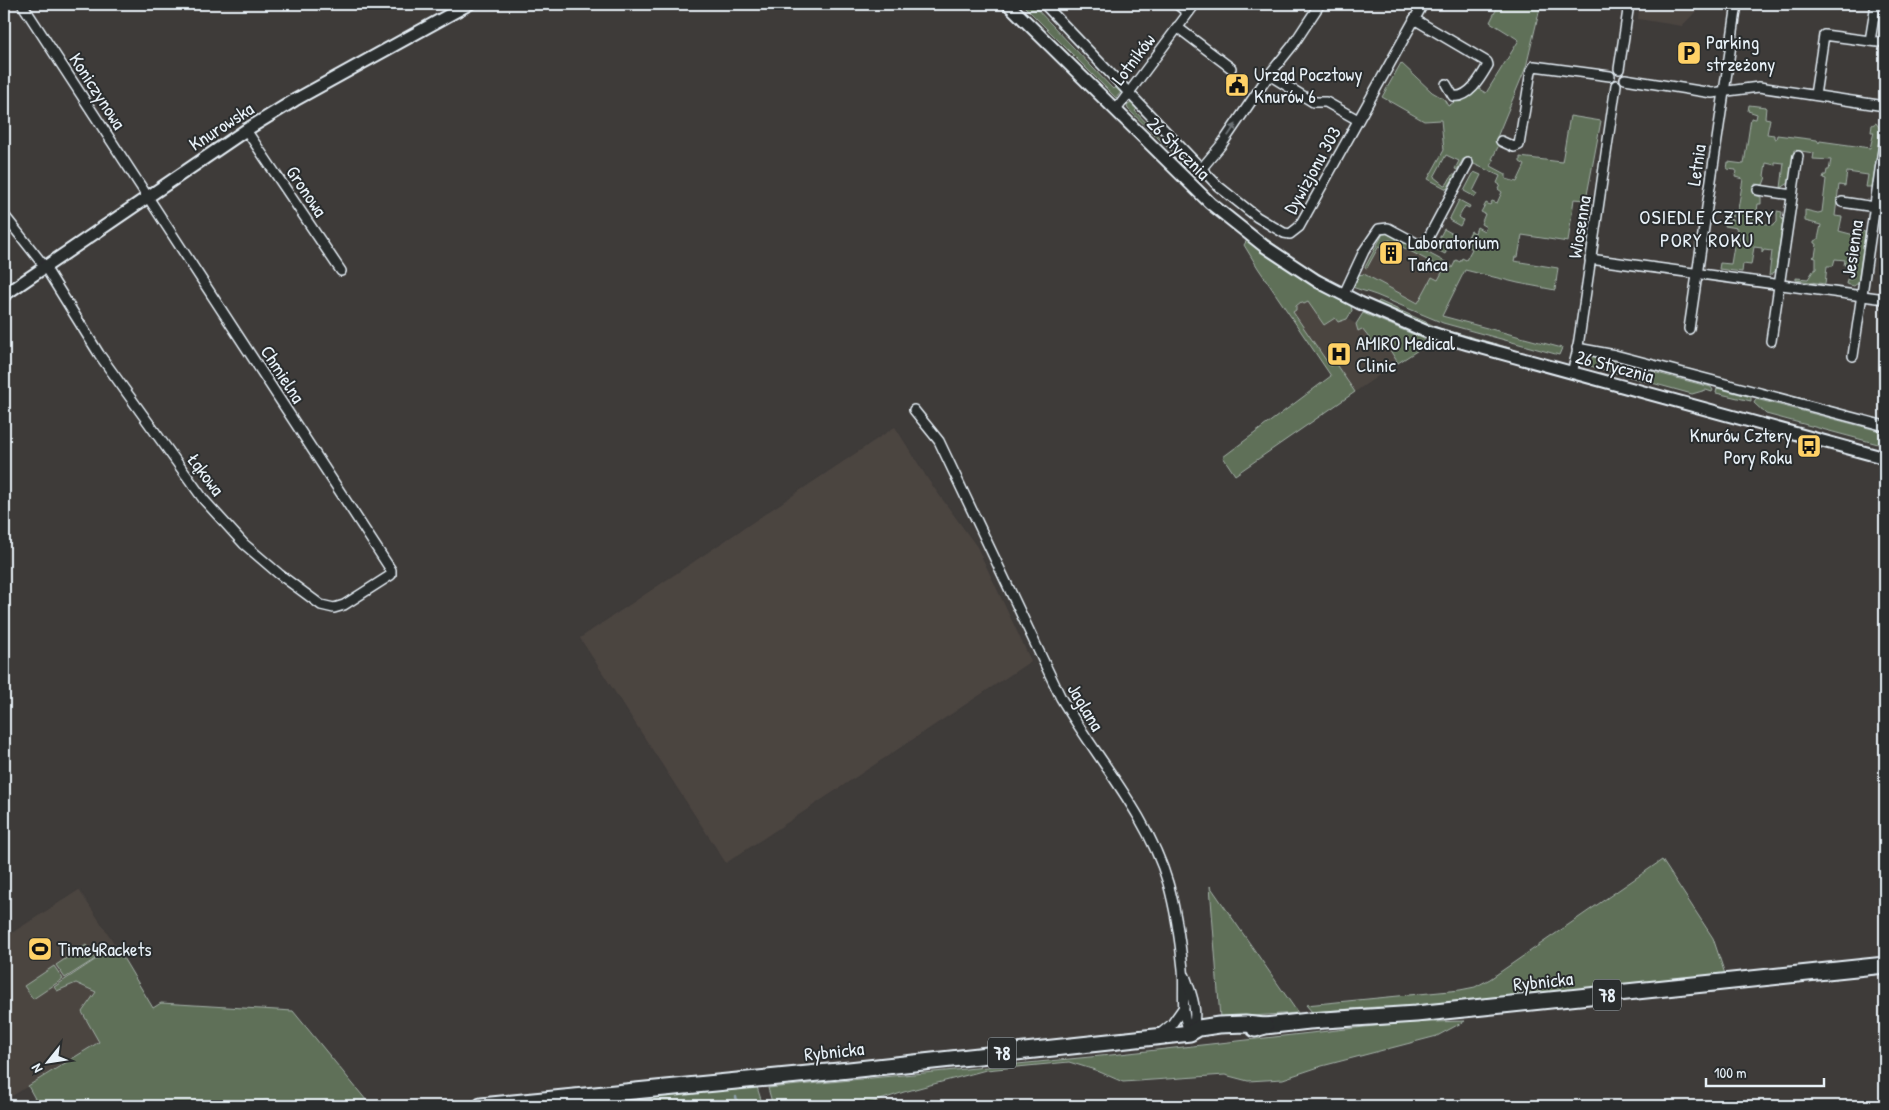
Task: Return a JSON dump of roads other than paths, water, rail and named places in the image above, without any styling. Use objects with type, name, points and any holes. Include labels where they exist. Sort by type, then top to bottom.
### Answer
[{"type":"main road","name":"Rybnicka","points":[[481,1106],[859,1069],[1155,1037],[1190,1033],[1200,1028],[1219,1025],[1265,1026],[1416,1014],[1885,966]]},
{"type":"main road","name":"Rybnicka","points":[[1190,1033],[1208,1036],[1240,1033],[1265,1026]]},
{"type":"street","name":"Koniczynowa","points":[[22,4],[147,197]]},
{"type":"street","name":"Knurowska","points":[[4,295],[246,130],[295,100],[469,4]]},
{"type":"street","name":"26 Stycznia","points":[[1008,4],[1210,203],[1232,222],[1293,266],[1344,294],[1425,330],[1468,344],[1884,454]]},
{"type":"street","points":[[1045,4],[1202,168],[1227,138],[1268,75],[1293,45],[1320,4]]},
{"type":"street","points":[[1176,4],[1188,13]]},
{"type":"street","name":"Lotników","points":[[1116,110],[1196,4]]},
{"type":"street","name":"Dywizjonu 303","points":[[1202,168],[1218,186],[1244,208],[1279,231],[1287,234],[1293,233],[1299,227],[1423,4]]},
{"type":"street","points":[[1619,69],[1629,4]]},
{"type":"street","name":"Letnia","points":[[1689,329],[1737,4]]},
{"type":"street","points":[[1815,95],[1824,34],[1874,42],[1876,4]]},
{"type":"street","points":[[1414,19],[1487,62],[1488,65],[1476,86],[1459,96],[1453,96],[1446,84]]},
{"type":"street","points":[[1178,27],[1231,68]]},
{"type":"street","points":[[1501,141],[1514,147],[1519,144],[1531,71],[1534,66],[1538,65],[1610,76]]},
{"type":"street","points":[[1610,76],[1612,72],[1619,69]]},
{"type":"street","points":[[1619,69],[1623,72],[1625,79]]},
{"type":"street","name":"Dywizjonu 303","points":[[1268,75],[1313,102],[1326,102],[1358,120]]},
{"type":"street","points":[[1610,76],[1612,82],[1616,85],[1625,79]]},
{"type":"street","points":[[1625,79],[1712,93],[1759,87],[1885,106]]},
{"type":"street","name":"Wiosenna","points":[[1572,373],[1578,348],[1616,85]]},
{"type":"street","name":"Gronowa","points":[[246,130],[341,271]]},
{"type":"street","name":"Jesienna","points":[[1853,356],[1885,136]]},
{"type":"street","points":[[1771,341],[1798,156]]},
{"type":"street","points":[[1344,294],[1364,251],[1379,229],[1388,228],[1418,244],[1426,242],[1468,164]]},
{"type":"street","points":[[1758,190],[1792,195]]},
{"type":"street","name":"Chmielna","points":[[147,197],[391,570]]},
{"type":"street","name":"Jesienna","points":[[1842,202],[1875,207]]},
{"type":"street","name":"Łąkowa","points":[[4,215],[45,267],[100,354],[204,500],[256,555],[321,605],[334,608],[344,605],[389,577],[392,574],[391,570]]},
{"type":"street","points":[[1590,258],[1885,299]]},
{"type":"street","name":"26 Stycznia","points":[[1578,348],[1615,355],[1885,426]]},
{"type":"street","name":"Jaglana","points":[[914,410],[921,419],[930,439],[947,461],[1059,694],[1081,732],[1134,810],[1152,841],[1163,868],[1171,896],[1183,972],[1186,1025],[1190,1033]]},
{"type":"street","name":"Jaglana","points":[[1183,972],[1191,993],[1194,1009],[1195,1024],[1190,1033]]},
{"type":"street","points":[[1155,1037],[1172,1024],[1184,1007]]},
{"type":"street","points":[[1194,1009],[1202,1019],[1219,1025]]},
{"type":"waterway","points":[[736,1097],[738,1106]]},
{"type":"place","name":"Parking strzeżony","points":[[1689,53]]},
{"type":"place","name":"Urząd Pocztowy Knurów 6","points":[[1237,85]]},
{"type":"place","name":"Laboratorium Tańca","points":[[1391,253]]},
{"type":"place","name":"AMIRO Medical Clinic","points":[[1339,354]]},
{"type":"place","name":"Knurów Cztery Pory Roku","points":[[1809,446]]},
{"type":"place","name":"Time4Rackets","points":[[40,949]]},
{"type":"district","name":"OSIEDLE CZTERY PORY ROKU","points":[[1707,228]]}]
